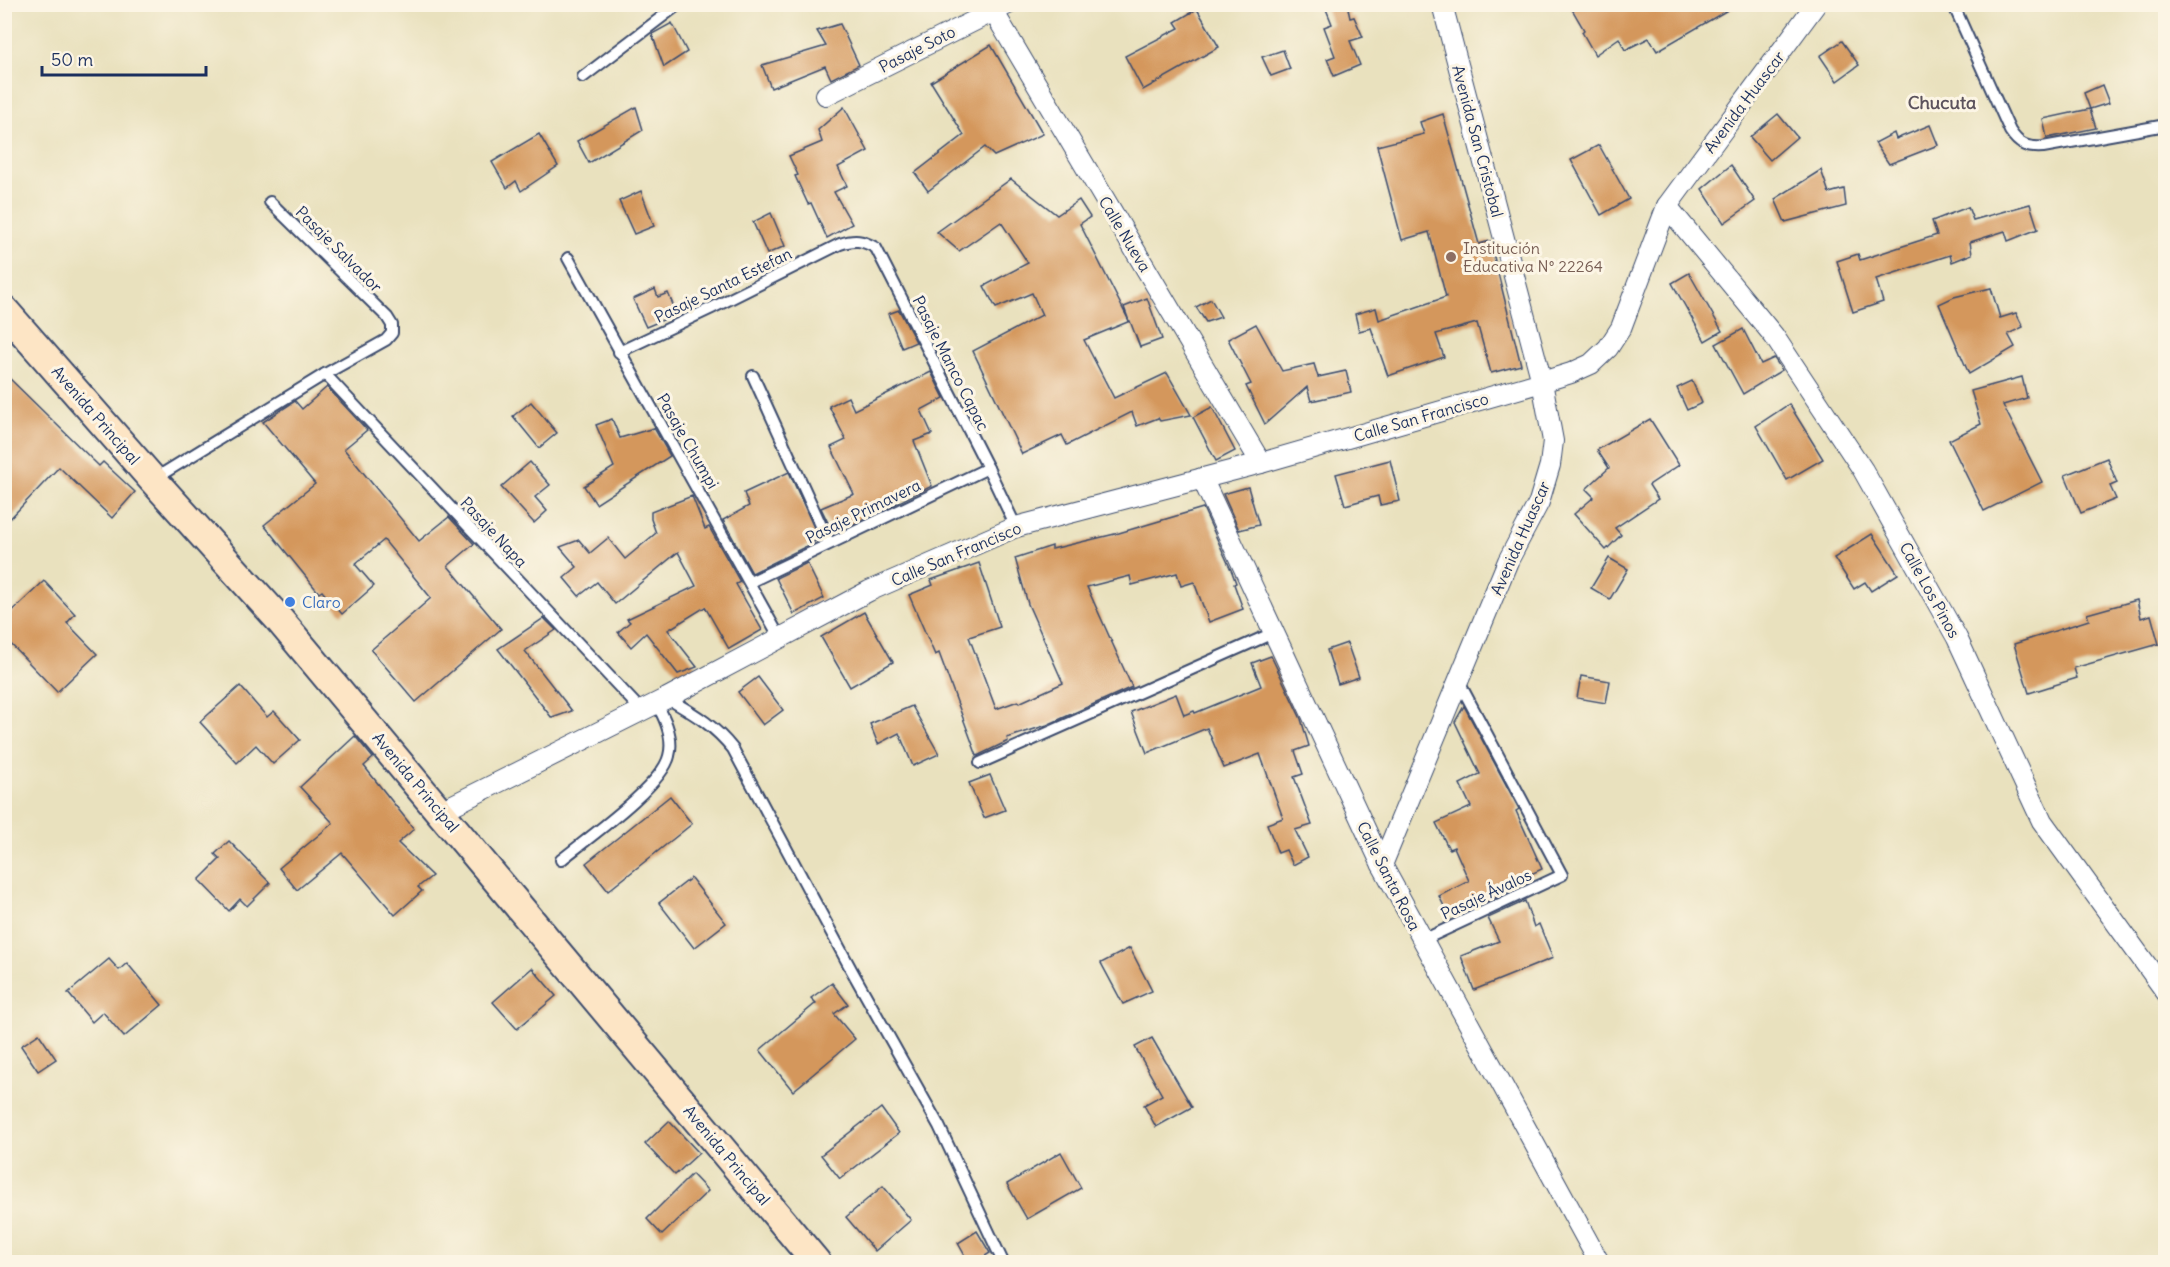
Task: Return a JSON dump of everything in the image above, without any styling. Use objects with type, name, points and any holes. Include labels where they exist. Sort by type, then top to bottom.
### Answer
[{"type":"main road","name":"Avenida Principal","points":[[4,310],[277,617],[816,1263]]},
{"type":"street","name":"Avenida San Cristobal","points":[[1442,4],[1542,382]]},
{"type":"street","name":"Avenida Huascar","points":[[1382,865],[1508,561],[1539,501],[1550,465],[1552,441],[1542,382],[1571,374],[1592,364],[1608,348],[1621,328],[1667,206],[1816,4]]},
{"type":"street","name":"Pasaje Soto","points":[[826,95],[997,7]]},
{"type":"street","name":"Calle Nueva","points":[[997,7],[1261,463]]},
{"type":"street","name":"Calle Los Pinos","points":[[1667,206],[1774,336],[1863,470],[1957,638],[2042,821],[2166,992]]},
{"type":"street","name":"Calle San Francisco","points":[[441,811],[655,704],[869,591],[1016,527],[1261,463],[1542,382]]},
{"type":"street","name":"Calle Santa Rosa","points":[[1202,478],[1382,865],[1599,1263]]},
{"type":"lane","points":[[583,77],[679,4]]},
{"type":"lane","points":[[1953,4],[2016,141],[2029,148],[2043,147],[2166,124]]},
{"type":"lane","name":"Pasaje Salvador","points":[[270,202],[387,317],[392,326],[392,333],[386,340],[325,374]]},
{"type":"lane","name":"Pasaje Manco Capac","points":[[840,244],[854,240],[865,242],[876,248],[1016,527]]},
{"type":"lane","name":"Pasaje Santa Estefan","points":[[619,352],[840,244]]},
{"type":"lane","name":"Pasaje Chumpi","points":[[568,258],[780,638]]},
{"type":"lane","points":[[153,480],[325,374]]},
{"type":"lane","name":"Pasaje Napa","points":[[325,374],[655,704]]},
{"type":"lane","points":[[753,376],[830,543]]},
{"type":"lane","name":"Pasaje Primavera","points":[[750,582],[988,468]]},
{"type":"lane","points":[[980,763],[1273,633]]},
{"type":"lane","name":"Pasaje Ávalos","points":[[1423,940],[1562,875],[1459,682]]},
{"type":"lane","points":[[561,860],[652,785],[665,768],[670,753],[670,736],[664,717],[655,704]]},
{"type":"lane","points":[[655,704],[705,720],[733,749],[852,971],[939,1126],[1003,1263]]},
{"type":"building","points":[[1324,4],[1347,4],[1350,18],[1354,17],[1363,37],[1350,41],[1360,65],[1334,76],[1327,59],[1335,56],[1324,27],[1332,24]]},
{"type":"building","points":[[1569,4],[1738,4],[1657,51],[1649,38],[1625,50],[1619,38],[1595,55]]},
{"type":"building","points":[[1197,9],[1219,47],[1143,90],[1125,56],[1179,28],[1175,22]]},
{"type":"building","points":[[672,23],[687,52],[664,67],[652,34]]},
{"type":"building","points":[[840,24],[859,65],[831,79],[825,66],[771,88],[762,65],[826,46],[817,31]]},
{"type":"building","points":[[1842,41],[1859,65],[1837,81],[1820,56]]},
{"type":"building","points":[[991,45],[1043,134],[994,156],[985,147],[928,191],[915,173],[964,135],[931,82]]},
{"type":"building","points":[[1283,50],[1290,69],[1271,76],[1262,57]]},
{"type":"building","points":[[2102,85],[2109,103],[2090,109],[2084,93]]},
{"type":"building","points":[[636,107],[643,130],[589,163],[577,141]]},
{"type":"building","points":[[844,107],[868,151],[838,167],[847,186],[834,192],[852,224],[827,238],[811,203],[808,204],[795,176],[798,175],[789,156],[822,142],[818,130]]},
{"type":"building","points":[[2090,109],[2096,128],[2047,138],[2043,119]]},
{"type":"building","name":"Institución Educativa Nº 22264","points":[[1443,114],[1479,244],[1490,241],[1521,365],[1491,373],[1477,323],[1436,334],[1444,357],[1388,376],[1371,328],[1359,331],[1355,314],[1376,308],[1379,320],[1446,297],[1429,232],[1402,240],[1377,146],[1424,134],[1420,122]]},
{"type":"building","points":[[1778,114],[1797,137],[1770,160],[1750,137]]},
{"type":"building","points":[[1930,125],[1938,145],[1889,164],[1875,143],[1894,133],[1896,139]]},
{"type":"building","points":[[539,134],[558,166],[521,191],[516,181],[507,188],[492,162]]},
{"type":"building","points":[[1599,145],[1629,199],[1601,215],[1571,160]]},
{"type":"building","points":[[1731,165],[1755,201],[1724,223],[1702,189]]},
{"type":"building","points":[[1821,170],[1829,193],[1844,189],[1846,206],[1785,222],[1775,199]]},
{"type":"building","points":[[1011,179],[1057,215],[1079,200],[1090,217],[1080,224],[1129,321],[1124,307],[1147,298],[1162,339],[1140,347],[1130,321],[1084,340],[1114,398],[1167,373],[1191,415],[1160,421],[1158,418],[1137,426],[1132,412],[1067,445],[1062,435],[1022,454],[973,351],[1042,315],[1032,293],[996,308],[984,286],[1028,263],[1001,222],[959,251],[937,232]]},
{"type":"building","points":[[641,191],[654,226],[634,234],[619,201]]},
{"type":"building","points":[[2030,204],[2038,229],[2008,241],[2005,231],[1970,242],[1972,254],[1952,262],[1950,255],[1876,279],[1883,302],[1853,312],[1837,261],[1858,254],[1860,260],[1937,235],[1932,221],[1968,207],[1973,220]]},
{"type":"building","points":[[771,213],[785,246],[767,254],[753,222]]},
{"type":"building","points":[[1689,273],[1722,331],[1705,341],[1672,283]]},
{"type":"building","points":[[1991,288],[2000,318],[2016,313],[2023,327],[2008,334],[2015,347],[1969,374],[1939,304],[1954,297]]},
{"type":"building","points":[[655,289],[658,297],[668,293],[677,314],[646,327],[633,299]]},
{"type":"building","points":[[1211,299],[1221,317],[1206,322],[1196,307]]},
{"type":"building","points":[[899,310],[916,342],[902,348],[888,314]]},
{"type":"building","points":[[1256,324],[1282,371],[1314,364],[1318,377],[1346,371],[1351,392],[1311,401],[1307,387],[1265,424],[1246,386],[1251,384],[1228,339]]},
{"type":"building","points":[[1743,329],[1761,364],[1774,358],[1782,370],[1743,394],[1716,344]]},
{"type":"building","points":[[931,372],[944,398],[921,410],[932,434],[914,441],[932,486],[848,527],[847,524],[832,531],[821,508],[854,494],[831,447],[846,440],[829,406],[848,397],[854,410]]},
{"type":"building","points":[[4,373],[99,466],[103,462],[135,492],[112,518],[59,467],[4,525]]},
{"type":"building","points":[[2022,377],[2027,398],[2003,405],[2042,482],[1984,511],[1949,440],[1981,424],[1971,391]]},
{"type":"building","points":[[1692,381],[1702,403],[1687,410],[1677,388]]},
{"type":"building","points":[[327,387],[367,430],[344,449],[419,541],[449,517],[474,544],[448,566],[501,629],[416,702],[371,650],[431,598],[384,540],[355,564],[374,586],[342,614],[322,591],[319,593],[264,525],[315,484],[263,422],[295,401],[302,409]]},
{"type":"building","points":[[531,402],[557,433],[539,448],[513,416]]},
{"type":"building","points":[[1789,404],[1823,459],[1787,480],[1756,426]]},
{"type":"building","points":[[1212,407],[1235,451],[1216,461],[1193,417]]},
{"type":"building","points":[[612,419],[620,438],[654,428],[670,456],[596,504],[584,486],[614,467],[596,425]]},
{"type":"building","points":[[1650,419],[1679,465],[1649,485],[1658,499],[1615,528],[1621,535],[1606,550],[1574,514],[1594,497],[1586,489],[1609,468],[1597,450]]},
{"type":"building","points":[[2107,458],[2117,483],[2110,486],[2116,499],[2081,513],[2065,475]]},
{"type":"building","points":[[1390,460],[1400,501],[1380,505],[1378,496],[1345,505],[1336,474]]},
{"type":"building","points":[[530,462],[550,485],[535,497],[547,511],[534,523],[501,487]]},
{"type":"building","points":[[789,472],[819,539],[752,573],[723,520],[749,506],[744,493]]},
{"type":"building","points":[[1248,487],[1259,525],[1239,530],[1223,494]]},
{"type":"building","points":[[692,496],[705,529],[709,527],[740,582],[736,584],[762,630],[729,649],[705,607],[668,630],[697,667],[678,674],[646,633],[631,647],[618,632],[630,622],[627,619],[696,586],[678,552],[615,604],[597,582],[579,596],[564,578],[577,567],[560,547],[579,540],[590,553],[608,538],[625,559],[656,533],[651,512]]},
{"type":"building","points":[[1203,508],[1232,572],[1243,609],[1209,622],[1194,582],[1181,586],[1177,573],[1132,585],[1130,576],[1087,587],[1132,687],[1047,725],[1007,738],[1008,741],[977,756],[939,653],[935,655],[909,595],[933,585],[931,580],[979,563],[1000,627],[969,637],[996,709],[1018,701],[1019,703],[1063,683],[1028,604],[1015,558],[1052,546],[1052,549],[1119,533]]},
{"type":"building","points":[[1872,534],[1898,574],[1871,591],[1865,582],[1854,589],[1834,558]]},
{"type":"building","points":[[1609,558],[1628,569],[1610,599],[1591,588]]},
{"type":"building","points":[[807,563],[824,598],[794,614],[776,578]]},
{"type":"building","points":[[44,581],[75,614],[67,623],[97,654],[57,692],[4,637],[4,619]]},
{"type":"building","points":[[2137,600],[2141,618],[2151,615],[2159,644],[2074,668],[2077,678],[2029,693],[2014,644],[2089,620],[2087,614]]},
{"type":"building","points":[[864,612],[893,662],[850,687],[821,637]]},
{"type":"building","points":[[544,618],[556,630],[525,651],[572,711],[552,718],[498,649]]},
{"type":"building","points":[[1347,643],[1359,677],[1338,684],[1327,650]]},
{"type":"building","points":[[1271,656],[1301,719],[1309,746],[1295,751],[1303,774],[1294,777],[1312,825],[1295,830],[1308,857],[1293,865],[1286,850],[1278,853],[1267,824],[1283,818],[1260,754],[1224,768],[1207,728],[1147,753],[1131,712],[1176,694],[1184,715],[1194,711],[1195,713],[1261,686],[1252,663]]},
{"type":"building","points":[[1581,676],[1610,681],[1606,703],[1577,698]]},
{"type":"building","points":[[758,677],[783,710],[763,725],[738,692]]},
{"type":"building","points":[[240,686],[267,717],[274,711],[300,740],[273,764],[256,745],[237,763],[200,722]]},
{"type":"building","points":[[912,706],[939,754],[913,766],[899,733],[878,744],[870,724]]},
{"type":"building","points":[[1464,706],[1519,809],[1516,811],[1542,869],[1518,880],[1520,886],[1482,904],[1479,897],[1447,912],[1439,896],[1469,881],[1454,847],[1449,849],[1436,823],[1471,807],[1460,784],[1480,774],[1455,722]]},
{"type":"building","points":[[355,736],[373,758],[364,766],[414,829],[398,843],[432,876],[418,887],[422,891],[395,915],[342,853],[297,890],[279,868],[333,823],[300,787]]},
{"type":"building","points":[[990,775],[1005,810],[984,818],[969,783]]},
{"type":"building","points":[[670,796],[692,824],[608,891],[586,863]]},
{"type":"building","points":[[229,841],[270,883],[247,906],[240,899],[229,911],[199,880],[220,859],[215,854]]},
{"type":"building","points":[[691,878],[726,923],[694,948],[659,903]]},
{"type":"building","points":[[1525,901],[1534,927],[1539,924],[1553,958],[1474,990],[1461,956],[1499,941],[1488,918]]},
{"type":"building","points":[[1130,948],[1152,991],[1123,1004],[1101,963]]},
{"type":"building","points":[[109,959],[119,970],[127,963],[162,1005],[124,1037],[103,1012],[92,1022],[68,993]]},
{"type":"building","points":[[532,968],[556,996],[517,1029],[493,1002]]},
{"type":"building","points":[[832,983],[848,1004],[834,1014],[855,1039],[793,1091],[760,1050],[816,1003],[811,998]]},
{"type":"building","points":[[39,1034],[56,1059],[38,1071],[21,1046]]},
{"type":"building","points":[[1152,1038],[1192,1107],[1156,1127],[1144,1105],[1162,1095],[1135,1047]]},
{"type":"building","points":[[881,1108],[899,1133],[840,1179],[821,1155]]},
{"type":"building","points":[[669,1121],[699,1153],[675,1175],[645,1144]]},
{"type":"building","points":[[1061,1152],[1081,1188],[1027,1219],[1007,1184]]},
{"type":"building","points":[[692,1174],[708,1191],[662,1235],[647,1219]]},
{"type":"building","points":[[883,1186],[911,1220],[875,1251],[846,1217]]},
{"type":"building","points":[[977,1231],[990,1253],[974,1263],[969,1263],[958,1243]]},
{"type":"place","name":"Institución Educativa Nº 22264","points":[[1451,257]]},
{"type":"place","name":"Claro","points":[[290,602]]},
{"type":"district","name":"Chucuta","points":[[1942,102]]}]
